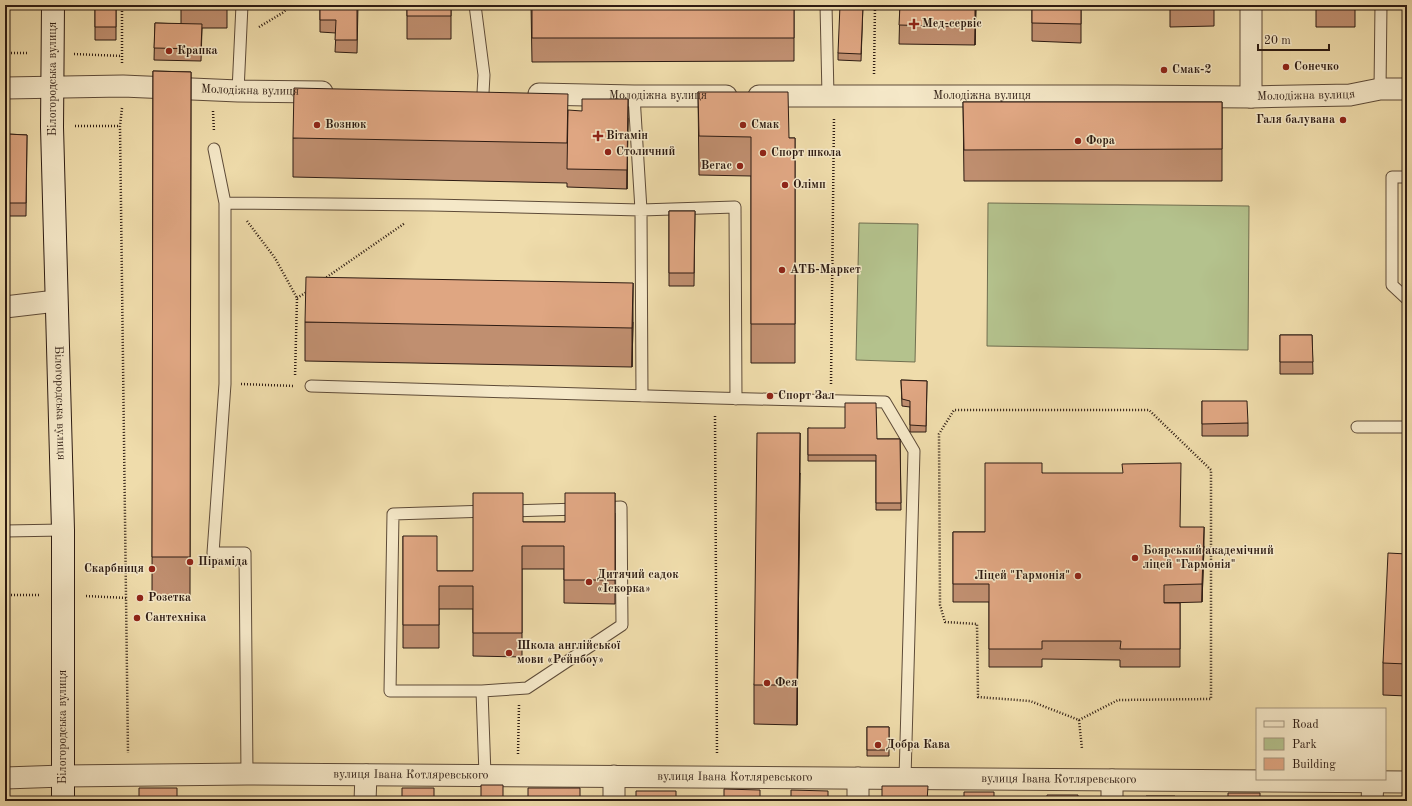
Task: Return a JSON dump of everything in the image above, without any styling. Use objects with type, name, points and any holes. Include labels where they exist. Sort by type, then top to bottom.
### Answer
[{"type":"street","name":"Білогородська вулиця","points":[[53,5],[52,88],[62,530],[63,801]]},
{"type":"street","points":[[1251,5],[1251,98]]},
{"type":"street","name":"Молодіжна вулиця","points":[[5,88],[123,86],[238,92],[341,92]]},
{"type":"street","name":"Молодіжна вулиця","points":[[522,94],[634,96],[831,105],[1117,96],[1251,98],[1350,95],[1380,89],[1407,89]]},
{"type":"street","points":[[5,307],[56,302]]},
{"type":"street","name":"вулиця Івана Котляревського","points":[[5,778],[248,774],[905,778],[1112,780],[1373,791],[1407,782]]},
{"type":"street","points":[[365,801],[366,775]]},
{"type":"street","points":[[614,776],[614,801]]},
{"type":"street","points":[[858,778],[858,801]]},
{"type":"street","points":[[1112,780],[1112,801]]},
{"type":"lane","points":[[238,92],[242,5]]},
{"type":"lane","points":[[474,5],[484,75],[483,93]]},
{"type":"lane","points":[[826,5],[831,105]]},
{"type":"lane","points":[[1380,89],[1381,5]]},
{"type":"lane","points":[[634,96],[641,210],[642,396]]},
{"type":"lane","points":[[214,149],[230,203],[225,384],[213,553],[245,553],[248,774]]},
{"type":"lane","points":[[1407,177],[1392,177],[1392,285],[1407,299]]},
{"type":"lane","points":[[230,203],[432,205],[641,210],[735,207],[736,399]]},
{"type":"lane","points":[[311,386],[886,402],[914,451],[905,778]]},
{"type":"lane","points":[[1357,427],[1407,427]]},
{"type":"lane","points":[[621,507],[622,625],[527,688],[482,691],[390,691],[393,514],[621,507]]},
{"type":"lane","points":[[5,531],[62,530]]},
{"type":"lane","points":[[482,691],[484,776]]},
{"type":"path","points":[[122,5],[123,104],[120,126],[128,775]]},
{"type":"path","points":[[241,38],[284,12],[289,5]]},
{"type":"path","points":[[874,77],[875,5]]},
{"type":"path","points":[[213,105],[214,149]]},
{"type":"path","points":[[830,401],[831,105]]},
{"type":"path","points":[[230,203],[275,258],[297,298],[295,386]]},
{"type":"path","points":[[321,281],[432,205]]},
{"type":"path","points":[[297,298],[309,290]]},
{"type":"path","points":[[225,384],[311,386]]},
{"type":"path","points":[[715,398],[717,777]]},
{"type":"path","points":[[954,410],[1149,410],[1211,470],[1211,699],[1118,700],[1079,720],[1030,701],[978,697],[977,624],[945,622],[940,605],[939,434],[954,410]]},
{"type":"path","points":[[518,758],[519,688]]},
{"type":"path","points":[[1079,720],[1082,749]]},
{"type":"green space","points":[[988,203],[1249,206],[1248,350],[987,346]]},
{"type":"green space","points":[[859,223],[918,224],[915,362],[856,360]]},
{"type":"building","points":[[95,5],[116,5],[116,27],[95,27]]},
{"type":"building","points":[[320,5],[357,5],[357,40],[335,40],[336,20],[320,20]]},
{"type":"building","points":[[407,5],[451,5],[451,16],[407,16]]},
{"type":"building","points":[[532,5],[794,5],[794,38],[532,38]]},
{"type":"building","points":[[840,5],[863,5],[861,54],[838,53]]},
{"type":"building","points":[[900,5],[975,5],[975,27],[899,25]]},
{"type":"building","points":[[1032,5],[1081,5],[1081,24],[1032,23]]},
{"type":"building","points":[[155,23],[202,24],[201,49],[154,48]]},
{"type":"building","points":[[153,71],[191,72],[190,557],[152,557]]},
{"type":"building","points":[[294,88],[568,94],[567,143],[293,138]]},
{"type":"building","points":[[698,92],[788,92],[789,138],[795,138],[795,324],[751,324],[751,137],[699,136]]},
{"type":"building","points":[[582,99],[628,99],[627,170],[567,169],[568,110],[582,111]]},
{"type":"building","points":[[963,102],[1222,102],[1222,149],[964,150]]},
{"type":"building","points":[[7,134],[27,135],[26,203],[6,203]]},
{"type":"building","points":[[1407,172],[1407,244],[1406,244]]},
{"type":"building","points":[[669,211],[695,211],[694,273],[669,273]]},
{"type":"building","points":[[306,277],[633,283],[632,328],[305,322]]},
{"type":"building","points":[[1280,335],[1312,335],[1313,362],[1280,362]]},
{"type":"building","points":[[901,380],[927,381],[926,426],[910,425],[910,401],[902,399]]},
{"type":"building","points":[[1202,401],[1247,401],[1248,423],[1202,424]]},
{"type":"building","points":[[845,403],[876,403],[877,439],[900,439],[901,503],[876,503],[876,455],[808,455],[808,428],[845,428]]},
{"type":"building","points":[[757,433],[800,433],[797,685],[754,685]]},
{"type":"building","name":"Ліцей \"Гармонія\"","points":[[985,463],[1042,463],[1042,473],[1123,473],[1122,464],[1181,463],[1180,527],[1204,527],[1202,584],[1164,585],[1164,603],[1180,603],[1180,649],[1120,649],[1121,641],[1042,641],[1042,649],[989,649],[989,584],[953,584],[953,532],[985,532]]},
{"type":"building","name":"Дитячий садок «Іскорка»","points":[[473,493],[523,493],[523,522],[565,522],[565,493],[615,493],[615,580],[564,580],[564,546],[522,546],[522,633],[473,633],[473,586],[439,586],[439,625],[403,625],[403,536],[437,536],[437,571],[473,571]]},
{"type":"building","points":[[1388,553],[1407,554],[1407,664],[1383,663]]},
{"type":"building","points":[[1407,689],[1407,732],[1406,732]]},
{"type":"building","name":"Добра Кава","points":[[867,727],[889,727],[889,750],[867,750]]},
{"type":"building","points":[[481,785],[503,785],[503,801],[481,801]]},
{"type":"building","points":[[882,786],[928,786],[927,801],[882,801]]},
{"type":"building","points":[[139,788],[177,788],[177,801],[139,801]]},
{"type":"building","points":[[402,788],[434,788],[434,801],[402,801]]},
{"type":"building","points":[[528,788],[580,788],[580,801],[528,801]]},
{"type":"building","points":[[724,789],[760,790],[760,801],[724,801]]},
{"type":"building","points":[[791,790],[828,791],[828,801],[791,801]]},
{"type":"building","points":[[636,791],[676,791],[676,801],[636,801]]},
{"type":"building","points":[[964,792],[994,792],[994,801],[964,801]]},
{"type":"building","points":[[1228,793],[1260,793],[1260,801],[1228,801]]},
{"type":"building","points":[[1047,795],[1078,795],[1078,801],[1047,801]]},
{"type":"building","points":[[1146,796],[1175,796],[1175,801],[1146,801]]},
{"type":"building","points":[[294,798],[331,798],[331,801],[293,801]]},
{"type":"place","name":"Мед-сервіс","points":[[914,24]]},
{"type":"place","name":"Крапка","points":[[169,51]]},
{"type":"place","name":"Сонечко","points":[[1286,67]]},
{"type":"place","name":"Смак-2","points":[[1164,70]]},
{"type":"place","name":"Галя балувана","points":[[1343,120]]},
{"type":"place","name":"Вознюк","points":[[317,125]]},
{"type":"place","name":"Смак","points":[[743,125]]},
{"type":"place","name":"Вітамін","points":[[598,136]]},
{"type":"place","name":"Фора","points":[[1078,141]]},
{"type":"place","name":"Столичний","points":[[608,152]]},
{"type":"place","name":"Спорт школа","points":[[763,153]]},
{"type":"place","name":"Вегас","points":[[740,166]]},
{"type":"place","name":"Олімп","points":[[785,185]]},
{"type":"place","name":"АТБ-Маркет","points":[[782,270]]},
{"type":"place","name":"Спорт Зал","points":[[770,396]]},
{"type":"place","name":"Боярський академічний ліцей \"Гармонія\"","points":[[1135,558]]},
{"type":"place","name":"Піраміда","points":[[190,562]]},
{"type":"place","name":"Скарбниця","points":[[152,569]]},
{"type":"place","name":"Ліцей \"Гармонія\"","points":[[1078,576]]},
{"type":"place","name":"Дитячий садок «Іскорка»","points":[[589,582]]},
{"type":"place","name":"Розетка","points":[[140,598]]},
{"type":"place","name":"Сантехніка","points":[[137,618]]},
{"type":"place","name":"Школа англійської мови «Рейнбоу»","points":[[509,653]]},
{"type":"place","name":"Фея","points":[[767,683]]},
{"type":"place","name":"Добра Кава","points":[[878,745]]}]
